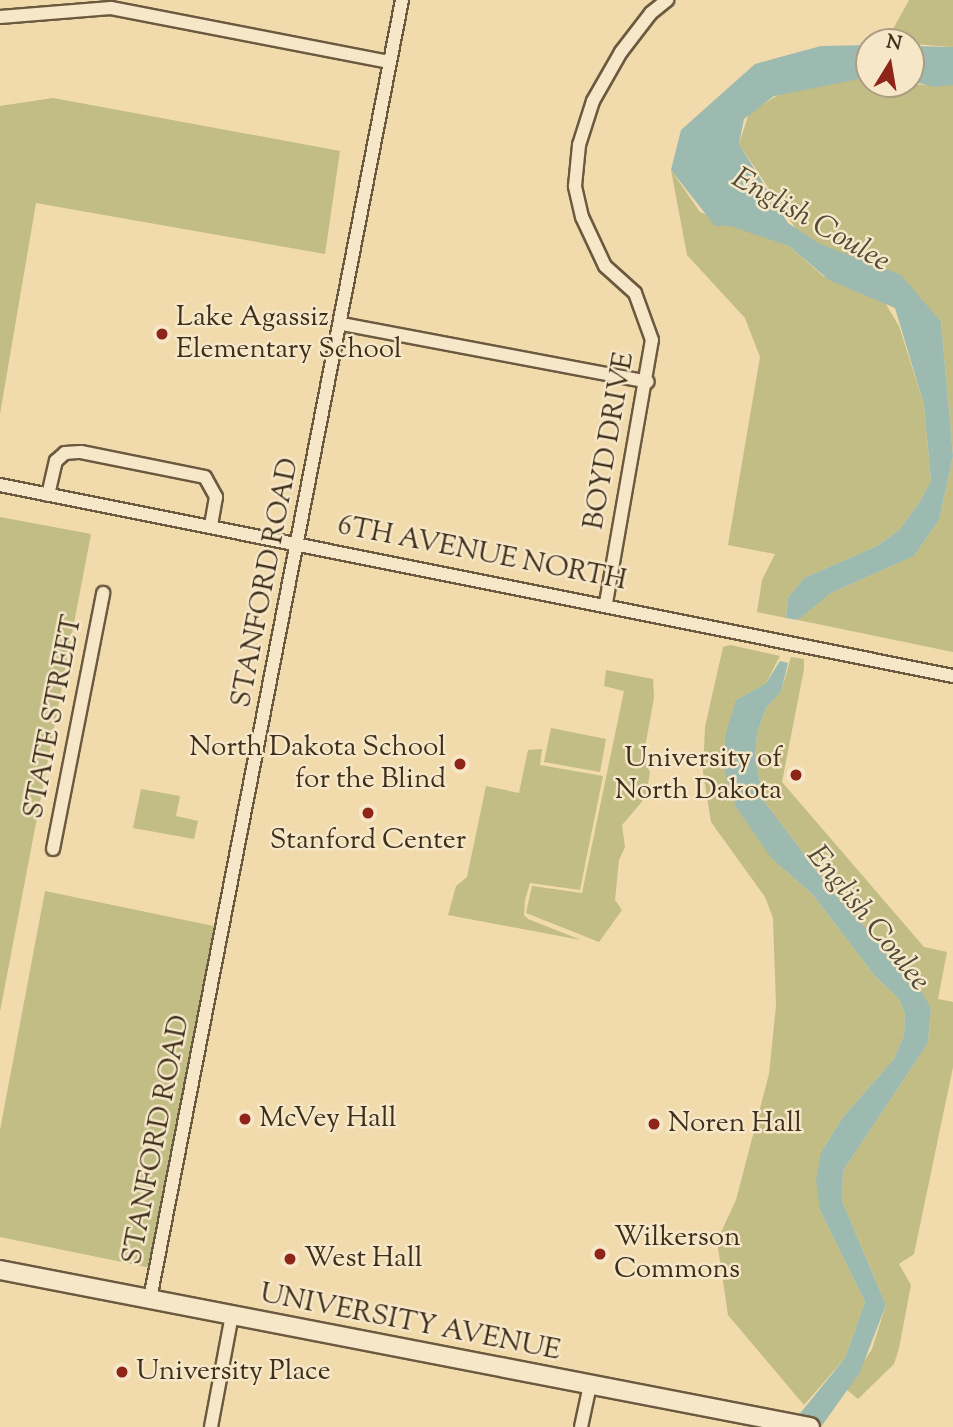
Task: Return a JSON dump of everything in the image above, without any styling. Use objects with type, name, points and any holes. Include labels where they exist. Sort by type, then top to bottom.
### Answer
[{"type":"street","name":"STANFORD ROAD","points":[[150,1299],[342,324],[402,0]]},
{"type":"street","name":"BOYD DRIVE","points":[[606,604],[648,382],[652,340],[646,317],[635,293],[606,266],[593,245],[575,186],[579,145],[593,101],[621,52],[651,13],[667,0]]},
{"type":"street","points":[[0,18],[111,8],[390,62]]},
{"type":"street","points":[[342,324],[648,382]]},
{"type":"street","points":[[48,495],[56,461],[65,453],[81,452],[205,477],[216,497],[211,526]]},
{"type":"street","name":"6TH AVENUE NORTH","points":[[0,485],[606,604],[953,677]]},
{"type":"street","name":"STATE STREET","points":[[53,849],[103,593]]},
{"type":"street","name":"UNIVERSITY AVENUE","points":[[0,1270],[810,1427]]},
{"type":"street","points":[[211,1427],[232,1315]]},
{"type":"street","points":[[581,1427],[590,1385]]},
{"type":"shaded area","points":[[909,0],[953,0],[953,47],[925,45],[925,28],[894,28]]},
{"type":"shaded area","points":[[855,78],[855,98],[925,98],[925,85],[953,85],[953,456],[941,322],[796,229],[739,144],[749,113],[786,90]]},
{"type":"shaded area","points":[[53,98],[340,151],[325,254],[36,203],[0,414],[0,106]]},
{"type":"shaded area","points":[[671,170],[700,212],[789,246],[823,276],[884,301],[899,326],[924,405],[931,481],[919,503],[899,530],[877,546],[804,578],[788,598],[786,618],[757,612],[762,580],[775,554],[728,545],[760,357],[745,318],[687,255]]},
{"type":"shaded area","points":[[953,456],[953,652],[798,620],[831,593],[914,556],[939,520]]},
{"type":"shaded area","points":[[0,517],[91,534],[0,1012]]},
{"type":"shaded area","points":[[730,645],[780,656],[766,683],[736,700],[772,859],[812,894],[875,976],[899,999],[905,1014],[904,1035],[894,1059],[843,1117],[821,1152],[820,1210],[865,1302],[845,1358],[804,1405],[728,1315],[717,1241],[736,1200],[769,1074],[776,1006],[773,918],[765,897],[711,822],[703,772],[705,727],[723,647]]},
{"type":"shaded area","points":[[791,657],[804,659],[804,669],[782,782],[924,947],[947,952],[938,999],[953,1002],[953,1067],[914,1254],[899,1264],[911,1285],[899,1348],[894,1364],[858,1399],[846,1389],[872,1349],[886,1305],[842,1201],[843,1171],[928,1043],[931,1008],[831,890],[764,801],[755,758],[757,734],[766,708],[781,692]]},
{"type":"shaded area","points":[[606,670],[653,679],[654,698],[643,758],[650,772],[646,797],[622,825],[625,847],[619,860],[615,900],[622,910],[599,942],[526,913],[532,886],[582,893],[624,691],[604,686]]},
{"type":"shaded area","points":[[551,728],[606,739],[600,772],[544,762]]},
{"type":"shaded area","points":[[542,749],[540,765],[603,776],[580,890],[530,883],[525,900],[524,915],[528,919],[581,940],[448,915],[456,886],[467,877],[486,786],[519,793],[528,750]]},
{"type":"shaded area","points":[[141,789],[180,796],[176,816],[198,821],[194,839],[133,828]]},
{"type":"shaded area","points":[[45,891],[223,928],[156,1269],[0,1237],[0,1130]]},
{"type":"water","points":[[855,45],[855,80],[774,96],[744,119],[739,144],[788,223],[820,244],[901,275],[941,322],[953,456],[939,520],[914,556],[831,593],[798,620],[786,618],[788,598],[804,578],[877,546],[899,530],[919,503],[931,481],[924,405],[895,308],[829,280],[789,246],[730,226],[715,226],[671,170],[681,130],[755,64],[821,46]]},
{"type":"water","points":[[925,46],[953,47],[953,85],[935,87],[925,84]]},
{"type":"water","points":[[780,661],[788,663],[781,692],[766,708],[757,734],[755,758],[764,801],[831,890],[917,985],[931,1008],[928,1043],[843,1171],[842,1201],[886,1305],[860,1372],[821,1427],[789,1427],[845,1358],[865,1302],[820,1210],[816,1181],[821,1152],[843,1117],[894,1059],[904,1035],[905,1014],[899,999],[875,976],[812,894],[772,859],[736,807],[725,774],[725,736],[736,700],[766,683]]},
{"type":"place","name":"Lake Agassiz Elementary School","points":[[162,334]]},
{"type":"place","name":"North Dakota School for the Blind","points":[[460,764]]},
{"type":"place","name":"University of North Dakota","points":[[796,775]]},
{"type":"place","name":"Stanford Center","points":[[368,813]]},
{"type":"place","name":"McVey Hall","points":[[245,1119]]},
{"type":"place","name":"Noren Hall","points":[[654,1124]]},
{"type":"place","name":"Wilkerson Commons","points":[[600,1254]]},
{"type":"place","name":"West Hall","points":[[290,1259]]},
{"type":"place","name":"University Place","points":[[122,1372]]},
{"type":"water label","name":"English Coulee","points":[[810,221]]},
{"type":"water label","name":"English Coulee","points":[[867,919]]}]
